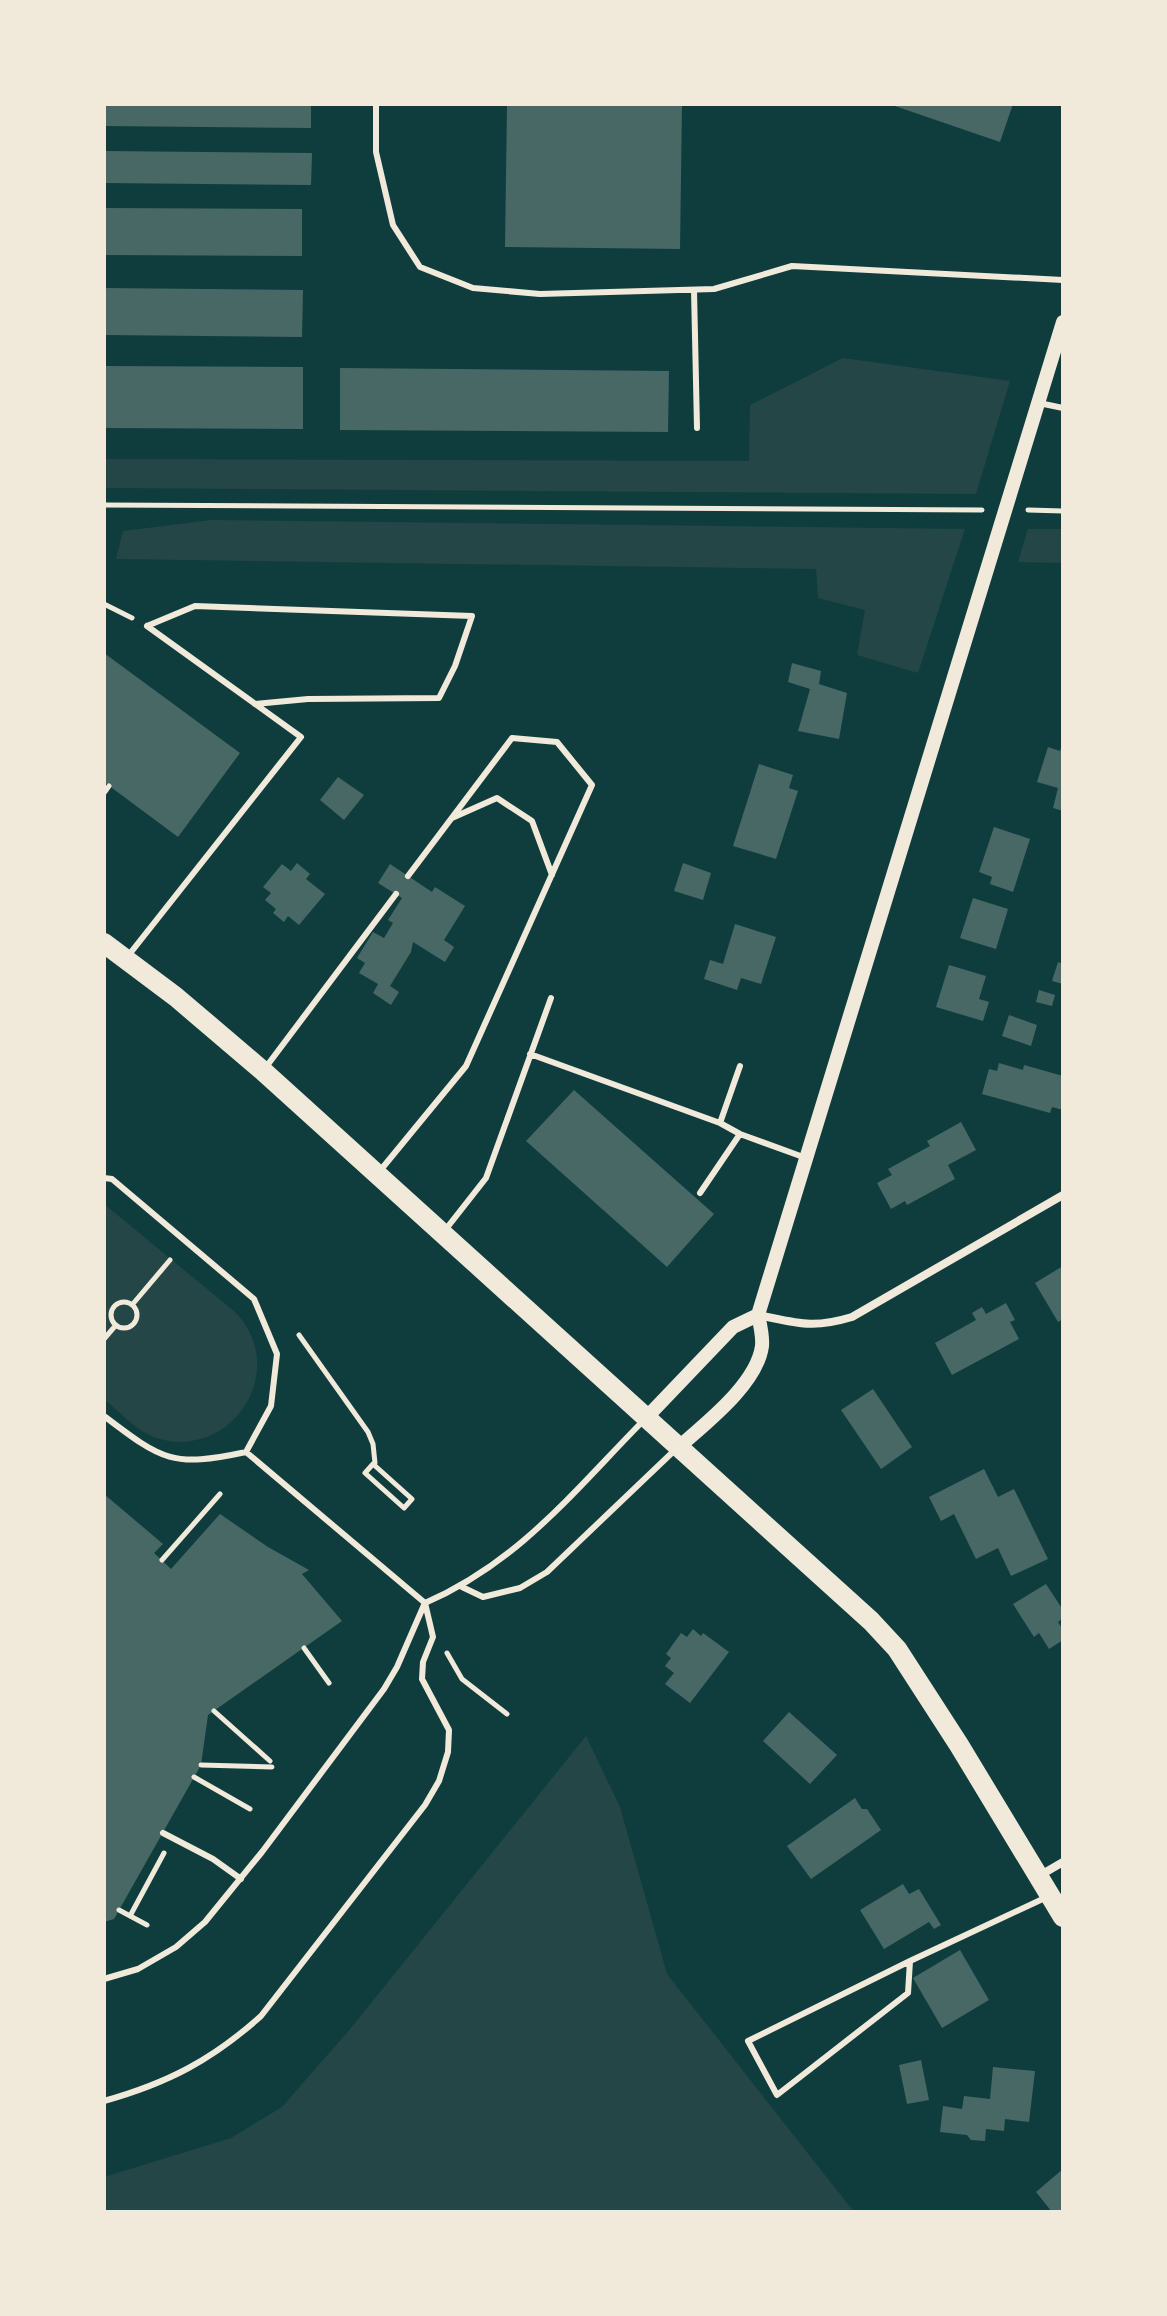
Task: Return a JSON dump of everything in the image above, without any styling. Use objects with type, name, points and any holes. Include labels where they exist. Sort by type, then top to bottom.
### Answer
[{"type":"main road","points":[[104,943],[263,1071],[831,1582],[897,1649],[1063,1917]]},
{"type":"street","points":[[679,1447],[723,1408],[757,1363],[762,1344],[758,1315],[1063,322]]},
{"type":"street","points":[[647,1417],[733,1327],[758,1315],[824,1325],[852,1317],[1063,1195]]},
{"type":"street","points":[[1038,1876],[1063,1862]]},
{"type":"lane","points":[[376,104],[376,152],[393,225],[420,267],[473,288],[540,294],[714,289],[792,266],[1063,280]]},
{"type":"lane","points":[[694,290],[697,428]]},
{"type":"lane","points":[[1038,403],[1063,408]]},
{"type":"lane","points":[[147,626],[195,606],[472,616],[455,666],[439,698],[308,699],[255,704]]},
{"type":"lane","points":[[125,959],[301,737],[147,626]]},
{"type":"lane","points":[[377,1174],[466,1066],[592,785],[557,742],[512,738],[408,876]]},
{"type":"lane","points":[[452,819],[497,798],[532,821],[552,875]]},
{"type":"lane","points":[[263,1071],[396,894]]},
{"type":"lane","points":[[443,1233],[486,1178],[551,998]]},
{"type":"lane","points":[[530,1054],[720,1123],[740,1134],[806,1158]]},
{"type":"lane","points":[[720,1123],[740,1066]]},
{"type":"lane","points":[[700,1193],[740,1134]]},
{"type":"lane","points":[[104,1178],[112,1179],[254,1299],[277,1354],[271,1406],[246,1452],[212,1460],[173,1460],[147,1449],[104,1416]]},
{"type":"lane","points":[[104,1979],[138,1969],[176,1947],[205,1922],[384,1689],[425,1603],[462,1587],[528,1539],[647,1417]]},
{"type":"lane","points":[[462,1587],[483,1597],[520,1588],[547,1572],[679,1447]]},
{"type":"lane","points":[[104,2101],[158,2084],[195,2067],[230,2045],[261,2016],[425,1805],[439,1781],[448,1752],[449,1730],[422,1679],[423,1662],[433,1637],[425,1603],[246,1452]]},
{"type":"lane","points":[[163,1833],[213,1859],[241,1879]]},
{"type":"lane","points":[[910,1961],[908,1993],[777,2095],[748,2041],[910,1961],[1050,1896]]},
{"type":"path","points":[[104,505],[912,509]]},
{"type":"path","points":[[1055,511],[1063,511]]},
{"type":"path","points":[[104,604],[147,626]]},
{"type":"path","points":[[104,793],[109,786]]},
{"type":"path","points":[[132,1305],[170,1260]]},
{"type":"path","points":[[121,1302],[132,1305],[137,1317],[132,1325],[124,1328],[116,1325],[110,1314],[114,1306],[121,1302]]},
{"type":"path","points":[[104,1339],[116,1325]]},
{"type":"path","points":[[299,1335],[368,1432],[375,1455],[373,1464],[365,1473],[404,1508],[412,1499],[373,1464]]},
{"type":"path","points":[[162,1560],[220,1494]]},
{"type":"path","points":[[304,1648],[329,1683]]},
{"type":"path","points":[[444,1649],[462,1679],[507,1714]]},
{"type":"path","points":[[201,1765],[271,1764],[214,1711]]},
{"type":"path","points":[[194,1777],[250,1809]]},
{"type":"path","points":[[130,1916],[153,1875]]},
{"type":"path","points":[[119,1910],[147,1925]]},
{"type":"shaded area","points":[[843,358],[1010,381],[976,494],[104,488],[104,459],[749,461],[750,405]]},
{"type":"shaded area","points":[[212,520],[965,529],[918,673],[857,655],[865,610],[818,598],[816,569],[116,559],[123,531]]},
{"type":"shaded area","points":[[1028,529],[1063,529],[1063,563],[1018,562]]},
{"type":"shaded area","points":[[104,1204],[235,1312],[251,1334],[257,1358],[255,1382],[246,1404],[231,1422],[211,1435],[187,1442],[160,1439],[137,1427],[104,1399]]},
{"type":"shaded area","points":[[586,1736],[620,1807],[667,1974],[854,2212],[104,2212],[104,2177],[231,2138],[282,2107],[351,2028]]},
{"type":"building","points":[[104,104],[311,104],[311,128],[104,126]]},
{"type":"building","points":[[507,104],[682,104],[680,249],[505,247]]},
{"type":"building","points":[[889,104],[1013,104],[1000,142]]},
{"type":"building","points":[[104,151],[312,153],[311,185],[104,183]]},
{"type":"building","points":[[104,208],[302,209],[302,256],[104,255]]},
{"type":"building","points":[[104,288],[303,290],[302,337],[104,335]]},
{"type":"building","points":[[104,366],[303,367],[303,429],[104,428]]},
{"type":"building","points":[[340,368],[669,371],[668,432],[340,430]]},
{"type":"building","points":[[104,653],[240,753],[178,837],[104,782]]},
{"type":"building","points":[[792,663],[821,671],[819,684],[847,693],[839,739],[798,731],[810,689],[788,682]]},
{"type":"building","points":[[1062,744],[1063,811],[1053,808],[1058,788],[1037,782],[1048,747],[1060,751]]},
{"type":"building","points":[[759,764],[793,775],[789,788],[798,791],[776,859],[733,846]]},
{"type":"building","points":[[338,777],[364,795],[344,820],[320,800]]},
{"type":"building","points":[[994,827],[1030,839],[1013,892],[990,884],[992,877],[979,872]]},
{"type":"building","points":[[297,863],[310,874],[306,879],[325,894],[299,925],[288,916],[284,922],[273,913],[276,909],[265,900],[271,893],[263,887],[282,864],[291,871]]},
{"type":"building","points":[[683,863],[711,873],[703,900],[674,891]]},
{"type":"building","points":[[390,864],[432,892],[435,887],[465,906],[444,940],[454,947],[445,962],[413,942],[411,952],[390,986],[399,992],[391,1005],[373,993],[378,984],[359,973],[365,963],[357,958],[373,932],[384,938],[393,923],[388,920],[402,898],[378,883]]},
{"type":"building","points":[[973,898],[1008,909],[996,949],[960,938]]},
{"type":"building","points":[[735,924],[776,937],[761,984],[741,978],[737,990],[704,979],[710,960],[723,964]]},
{"type":"building","points":[[1058,962],[1063,964],[1063,984],[1052,981]]},
{"type":"building","points":[[949,965],[986,976],[979,999],[989,1002],[983,1021],[936,1007]]},
{"type":"building","points":[[1039,990],[1055,995],[1052,1006],[1036,1002]]},
{"type":"building","points":[[1009,1015],[1037,1025],[1031,1046],[1002,1036]]},
{"type":"building","points":[[999,1063],[1023,1070],[1024,1065],[1063,1076],[1063,1110],[1052,1107],[1050,1113],[982,1094],[989,1069],[997,1071]]},
{"type":"building","points":[[574,1090],[714,1214],[667,1267],[526,1141]]},
{"type":"building","points":[[961,1122],[976,1150],[948,1165],[955,1179],[907,1205],[905,1201],[891,1209],[877,1183],[892,1175],[888,1169],[930,1146],[927,1141]]},
{"type":"building","points":[[1063,1266],[1063,1319],[1058,1322],[1035,1283]]},
{"type":"building","points":[[1006,1303],[1015,1320],[1010,1322],[1019,1339],[952,1375],[935,1343],[976,1320],[972,1313],[982,1307],[986,1314]]},
{"type":"building","points":[[873,1389],[912,1447],[881,1469],[841,1410]]},
{"type":"building","points":[[984,1469],[998,1497],[1014,1489],[1048,1559],[1011,1576],[998,1548],[976,1559],[954,1514],[941,1521],[929,1497]]},
{"type":"building","points":[[104,1494],[163,1544],[154,1553],[171,1569],[220,1514],[309,1570],[302,1574],[342,1621],[208,1715],[201,1765],[114,1919],[104,1922]]},
{"type":"building","points":[[1046,1584],[1063,1610],[1063,1618],[1058,1622],[1063,1630],[1063,1640],[1049,1649],[1039,1633],[1034,1637],[1013,1604]]},
{"type":"building","points":[[693,1629],[729,1652],[690,1703],[665,1684],[674,1673],[665,1666],[671,1658],[666,1654],[681,1633],[687,1637]]},
{"type":"building","points":[[789,1712],[837,1755],[810,1784],[763,1741]]},
{"type":"building","points":[[855,1798],[881,1830],[811,1879],[787,1846]]},
{"type":"building","points":[[903,1884],[909,1894],[919,1889],[941,1925],[934,1929],[929,1922],[884,1949],[860,1910]]},
{"type":"building","points":[[960,1950],[989,2000],[942,2028],[913,1978]]},
{"type":"building","points":[[921,2060],[929,2100],[907,2104],[899,2065]]},
{"type":"building","points":[[993,2067],[1035,2071],[1029,2122],[1005,2119],[1004,2131],[986,2129],[985,2141],[940,2132],[943,2106],[962,2109],[964,2096],[990,2099]]},
{"type":"building","points":[[1063,2169],[1063,2212],[1052,2212],[1036,2192]]}]
